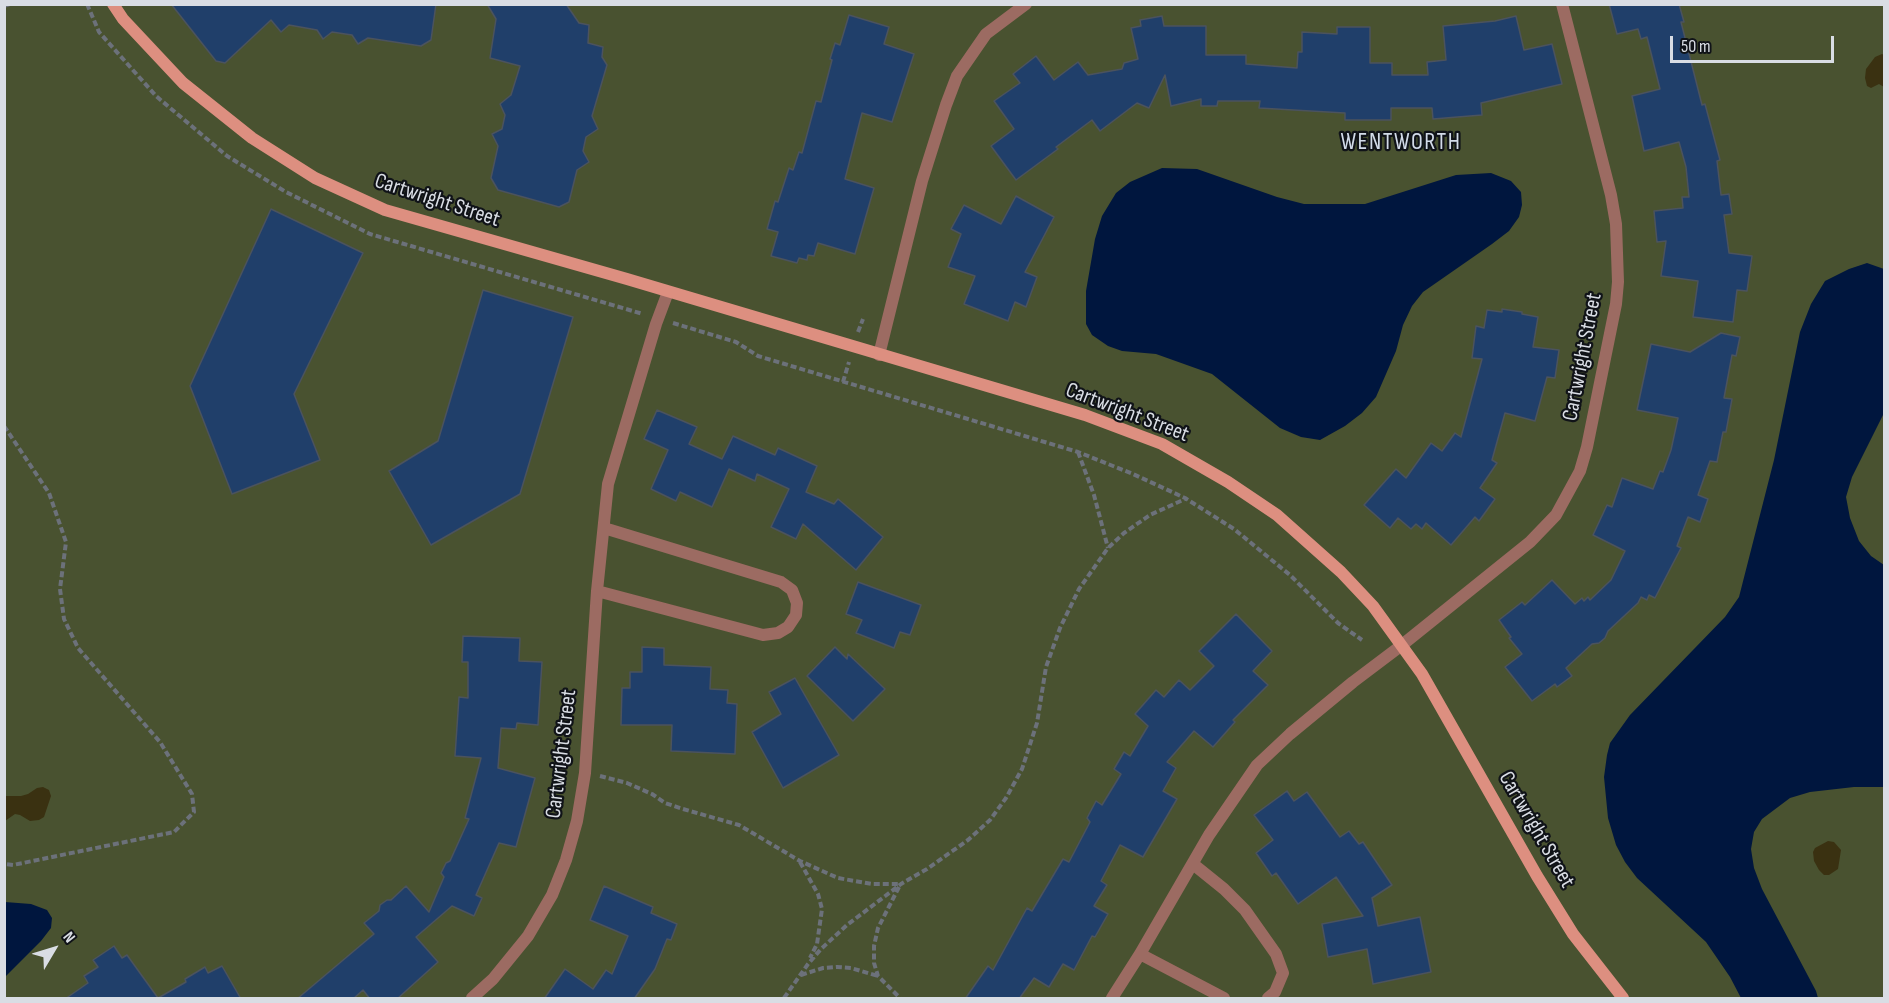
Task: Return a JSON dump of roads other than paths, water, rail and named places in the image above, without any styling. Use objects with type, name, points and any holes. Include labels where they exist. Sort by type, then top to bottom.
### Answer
[{"type":"street","name":"Cartwright Street","points":[[113,4],[123,19],[183,83],[252,138],[315,178],[385,210],[1085,415],[1162,444],[1228,482],[1277,515],[1341,572],[1373,606],[1422,674],[1537,876],[1573,934],[1623,999]]},
{"type":"street","points":[[879,355],[922,181],[957,76],[986,34],[1026,4]]},
{"type":"street","name":"Cartwright Street","points":[[1112,999],[1209,835],[1257,765],[1290,734],[1353,682],[1530,542],[1556,515],[1580,471],[1616,304],[1618,282],[1616,224],[1611,195],[1562,4]]},
{"type":"street","name":"Cartwright Street","points":[[472,999],[493,979],[528,936],[552,895],[566,860],[577,821],[585,773],[597,591],[608,484],[656,324],[668,292]]},
{"type":"street","points":[[597,591],[763,635],[777,633],[788,627],[796,615],[797,603],[792,590],[781,582],[604,528]]},
{"type":"street","points":[[1193,864],[1224,889],[1245,910],[1276,954],[1283,973],[1275,992],[1268,999]]},
{"type":"street","points":[[1140,954],[1224,999]]},
{"type":"water","points":[[1162,168],[1197,169],[1304,204],[1365,204],[1456,175],[1491,173],[1511,181],[1521,192],[1522,205],[1519,217],[1509,231],[1423,292],[1412,306],[1403,325],[1396,351],[1376,397],[1362,413],[1320,440],[1301,437],[1280,428],[1212,374],[1156,354],[1122,351],[1108,346],[1092,335],[1086,324],[1086,291],[1095,239],[1102,216],[1116,193],[1130,182]]},
{"type":"water","points":[[1867,263],[1884,269],[1884,413],[1852,477],[1846,497],[1850,518],[1859,541],[1871,556],[1884,565],[1884,787],[1854,787],[1810,792],[1790,798],[1762,819],[1754,832],[1751,849],[1754,868],[1762,889],[1818,998],[1741,998],[1730,977],[1706,942],[1637,878],[1625,862],[1616,845],[1608,818],[1604,777],[1607,755],[1610,743],[1630,715],[1725,617],[1739,597],[1774,460],[1800,332],[1811,304],[1825,281]]},
{"type":"water","points":[[5,902],[31,904],[47,910],[52,918],[51,928],[41,941],[5,977]]},
{"type":"district","name":"WENTWORTH","points":[[1401,143]]}]
